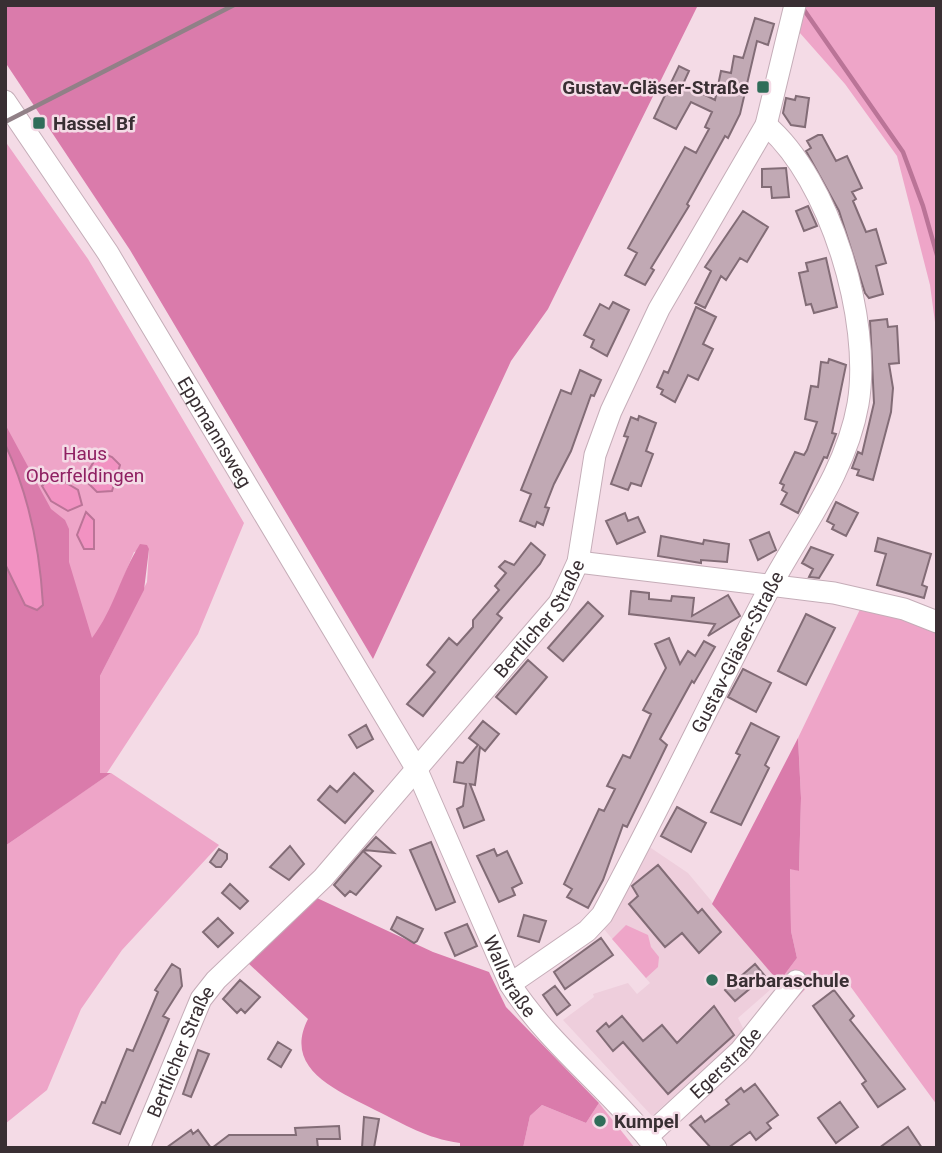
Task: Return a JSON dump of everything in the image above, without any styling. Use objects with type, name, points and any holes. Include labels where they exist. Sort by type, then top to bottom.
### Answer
[{"type":"street","name":"Bertlicher Straße","points":[[139,1148],[201,999],[216,980],[323,878],[559,603],[578,562],[595,455],[611,411],[659,309],[766,125],[795,6]]},
{"type":"street","name":"Eppmannsweg","points":[[5,101],[107,253],[416,768]]},
{"type":"street","name":"Gustav-Gläser-Straße","points":[[510,984],[587,931],[602,915],[771,586],[830,484],[844,453],[858,404],[861,374],[854,306],[834,234],[800,162],[787,143],[766,125]]},
{"type":"street","points":[[578,562],[865,599],[937,622]]},
{"type":"street","name":"Wallstraße","points":[[416,768],[510,984],[530,1014],[609,1093],[651,1142]]},
{"type":"street","name":"Egerstraße","points":[[651,1142],[740,1051],[796,981]]},
{"type":"shaded area","points":[[5,5],[698,5],[548,309],[511,361],[373,659],[130,250],[5,62]]},
{"type":"shaded area","points":[[5,424],[51,509],[65,520],[69,529],[69,562],[92,638],[100,627],[140,544],[147,545],[149,549],[144,590],[100,676],[100,773],[111,773],[5,846]]},
{"type":"shaded area","points":[[5,444],[20,482],[36,543],[43,605],[37,610],[25,605],[5,564]]},
{"type":"shaded area","points":[[100,452],[112,457],[120,465],[112,491],[97,492],[88,483],[88,471]]},
{"type":"shaded area","points":[[53,475],[78,490],[82,505],[68,511],[51,501],[42,486]]},
{"type":"shaded area","points":[[86,512],[94,520],[94,549],[84,549],[77,535]]},
{"type":"shaded area","points":[[798,738],[801,798],[799,871],[790,869],[791,931],[797,958],[779,982],[712,904]]},
{"type":"shaded area","name":"Barbaraschule","points":[[648,846],[688,873],[779,982],[738,1018],[745,1032],[652,1116],[563,1020],[594,997],[593,994],[628,983],[637,994],[650,983],[603,928]]},
{"type":"shaded area","points":[[317,898],[433,952],[489,972],[506,1007],[599,1103],[586,1123],[542,1105],[530,1116],[523,1148],[460,1148],[460,1143],[436,1138],[406,1126],[346,1095],[318,1077],[302,1052],[302,1037],[308,1019],[248,963]]},
{"type":"green space","points":[[798,5],[937,5],[937,337],[930,285],[897,156],[845,84],[792,24]]},
{"type":"green space","name":"Haus Oberfeldingen","points":[[5,141],[88,259],[244,523],[198,634],[107,773],[100,774],[99,761],[77,796],[111,773],[219,845],[122,950],[81,1009],[47,1090],[5,1124],[5,846],[67,803],[5,836]],"holes":[[[149,549],[147,582],[100,676],[99,727],[97,642],[134,552]]]},
{"type":"green space","points":[[865,599],[937,622],[937,1105],[845,979],[813,981],[795,1000],[779,982],[797,958],[791,931],[790,868],[799,871],[801,798],[798,738]]},
{"type":"green space","points":[[626,925],[648,935],[651,947],[659,957],[658,967],[646,978],[612,939]]},
{"type":"green space","points":[[599,1103],[635,1148],[523,1148],[530,1116],[542,1105],[586,1123]]},
{"type":"building","points":[[755,18],[774,24],[768,45],[757,41],[740,114],[651,268],[654,270],[645,285],[625,275],[637,253],[628,248],[685,147],[696,153],[709,129],[705,127],[712,112],[691,102],[676,129],[654,118],[679,66],[689,71],[683,84],[715,100],[721,71],[731,73],[734,56],[743,58]]},
{"type":"building","points":[[796,96],[809,98],[805,127],[791,125],[783,113],[786,98],[795,100]]},
{"type":"building","points":[[822,135],[836,161],[847,156],[862,188],[852,192],[856,199],[853,201],[866,232],[876,229],[886,263],[876,266],[883,294],[869,298],[865,293],[839,211],[806,151],[811,148],[807,141]]},
{"type":"building","points":[[786,168],[789,197],[772,198],[771,187],[762,187],[762,169]]},
{"type":"building","points":[[808,206],[817,226],[804,231],[796,211]]},
{"type":"building","points":[[743,211],[768,227],[747,262],[740,258],[726,280],[721,276],[705,308],[695,303],[711,271],[705,267]]},
{"type":"building","points":[[826,258],[837,307],[814,313],[811,304],[806,305],[799,273],[808,271],[806,263]]},
{"type":"building","points":[[613,302],[629,310],[607,356],[591,347],[594,340],[584,335],[600,304],[609,309]]},
{"type":"building","points":[[696,307],[716,317],[703,344],[713,349],[698,380],[688,375],[675,402],[661,394],[663,390],[657,387],[664,371],[668,373]]},
{"type":"building","points":[[887,319],[888,327],[897,326],[899,363],[889,364],[893,388],[891,412],[873,480],[857,475],[859,470],[852,468],[858,452],[862,454],[874,403],[870,321]]},
{"type":"building","points":[[829,359],[846,365],[832,433],[836,434],[827,458],[824,457],[798,513],[781,504],[787,493],[782,490],[784,485],[780,483],[795,452],[804,455],[807,450],[817,422],[805,419],[811,386],[818,387],[821,362],[828,363]]},
{"type":"building","points":[[580,370],[601,380],[594,396],[591,395],[571,451],[554,484],[545,507],[549,508],[543,525],[537,522],[535,527],[520,521],[531,494],[521,490],[561,390],[571,394]]},
{"type":"building","points":[[639,416],[656,423],[646,451],[653,454],[641,486],[631,483],[628,490],[611,484],[628,437],[624,436],[631,417],[638,420]]},
{"type":"building","points":[[836,502],[858,513],[846,536],[832,529],[834,525],[827,521]]},
{"type":"building","points":[[625,513],[628,521],[638,517],[645,532],[617,544],[606,521]]},
{"type":"building","points":[[769,532],[776,550],[758,560],[750,540]]},
{"type":"building","points":[[661,536],[703,544],[704,540],[729,544],[727,562],[701,560],[701,563],[658,556]]},
{"type":"building","points":[[878,538],[931,554],[922,585],[927,587],[924,598],[877,585],[886,554],[875,551]]},
{"type":"building","points":[[531,543],[545,555],[540,564],[497,614],[502,618],[423,716],[407,704],[435,672],[427,665],[449,638],[457,645],[473,627],[473,620],[499,590],[495,586],[506,573],[499,567],[505,561],[514,565]]},
{"type":"building","points":[[811,547],[833,555],[819,578],[809,577],[813,569],[802,563]]},
{"type":"building","points":[[631,591],[649,593],[649,599],[671,601],[672,596],[694,598],[692,616],[728,595],[740,616],[708,636],[715,624],[629,614]]},
{"type":"building","points":[[588,602],[603,616],[563,661],[548,648]]},
{"type":"building","points":[[806,614],[835,628],[806,685],[778,671]]},
{"type":"building","points":[[669,638],[680,664],[688,651],[695,656],[704,641],[715,647],[694,683],[692,681],[660,739],[667,745],[627,827],[623,825],[603,880],[588,908],[567,897],[572,889],[564,884],[599,809],[604,811],[615,789],[607,786],[623,755],[630,758],[651,714],[643,710],[666,668],[655,644]]},
{"type":"building","points":[[528,660],[547,677],[516,714],[496,697]]},
{"type":"building","points":[[743,669],[771,683],[756,712],[728,697]]},
{"type":"building","points":[[483,721],[499,734],[485,751],[480,747],[475,785],[470,784],[484,820],[464,828],[457,809],[463,806],[466,784],[454,782],[457,762],[463,763],[478,745],[469,738]]},
{"type":"building","points":[[751,723],[779,737],[765,765],[769,768],[741,825],[711,812],[740,755],[736,753]]},
{"type":"building","points":[[366,725],[373,739],[357,748],[349,735]]},
{"type":"building","points":[[354,773],[373,791],[345,823],[318,800],[330,786],[337,792]]},
{"type":"building","points":[[677,807],[706,823],[691,852],[661,836]]},
{"type":"building","points":[[376,837],[394,853],[364,850]]},
{"type":"building","points":[[431,842],[455,902],[436,910],[410,850]]},
{"type":"building","points":[[290,846],[304,864],[289,880],[270,867]]},
{"type":"building","points":[[219,849],[227,854],[227,859],[221,867],[216,867],[210,862]]},
{"type":"building","points":[[494,849],[497,856],[507,851],[522,883],[512,888],[515,895],[499,902],[477,856]]},
{"type":"building","points":[[363,851],[381,866],[356,895],[350,891],[345,896],[334,885]]},
{"type":"building","points":[[658,865],[698,913],[702,909],[721,932],[699,953],[682,933],[665,947],[629,904],[638,896],[632,886]]},
{"type":"building","points":[[230,884],[248,901],[240,909],[222,893]]},
{"type":"building","points":[[524,915],[546,921],[539,942],[518,936]]},
{"type":"building","points":[[397,917],[423,929],[417,941],[414,943],[391,929]]},
{"type":"building","points":[[218,918],[233,933],[218,947],[203,932]]},
{"type":"building","points":[[467,924],[477,946],[455,956],[445,933]]},
{"type":"building","points":[[601,938],[613,955],[565,989],[554,972]]},
{"type":"building","points":[[172,964],[180,969],[182,986],[163,1016],[169,1019],[120,1134],[93,1123],[102,1102],[105,1103],[127,1049],[133,1051],[158,992],[155,990]]},
{"type":"building","points":[[755,964],[765,976],[735,1001],[725,990]]},
{"type":"building","points":[[240,980],[260,997],[245,1013],[241,1009],[237,1013],[223,999]]},
{"type":"building","points":[[555,986],[570,1005],[557,1015],[543,995]]},
{"type":"building","points":[[834,990],[854,1016],[850,1020],[905,1089],[878,1107],[862,1084],[866,1081],[813,1006]]},
{"type":"building","points":[[714,1006],[734,1035],[668,1094],[623,1042],[613,1051],[597,1031],[606,1023],[609,1027],[622,1016],[643,1041],[662,1025],[677,1043]]},
{"type":"building","points":[[278,1042],[291,1050],[281,1067],[268,1059]]},
{"type":"building","points":[[198,1050],[209,1054],[191,1097],[183,1094]]},
{"type":"building","points":[[755,1084],[778,1115],[767,1123],[771,1128],[756,1140],[750,1132],[728,1148],[711,1148],[690,1125],[701,1116],[705,1122],[729,1104],[726,1100],[741,1088],[744,1092]]},
{"type":"building","points":[[840,1102],[858,1127],[836,1143],[818,1118]]},
{"type":"building","points":[[364,1117],[379,1119],[374,1148],[362,1148]]},
{"type":"building","points":[[339,1126],[340,1139],[317,1139],[318,1148],[212,1148],[229,1135],[296,1135],[295,1128]]},
{"type":"building","points":[[908,1127],[922,1148],[879,1148]]},
{"type":"building","points":[[191,1130],[193,1134],[198,1130],[211,1148],[166,1148]]},
{"type":"waterway","points":[[802,7],[903,152],[937,255]]},
{"type":"railway","points":[[5,122],[234,5]]},
{"type":"place","name":"Gustav-Gläser-Straße","points":[[763,87]]},
{"type":"place","name":"Hassel Bf","points":[[39,123]]},
{"type":"place","name":"Barbaraschule","points":[[712,980]]},
{"type":"place","name":"Kumpel","points":[[600,1121]]}]
